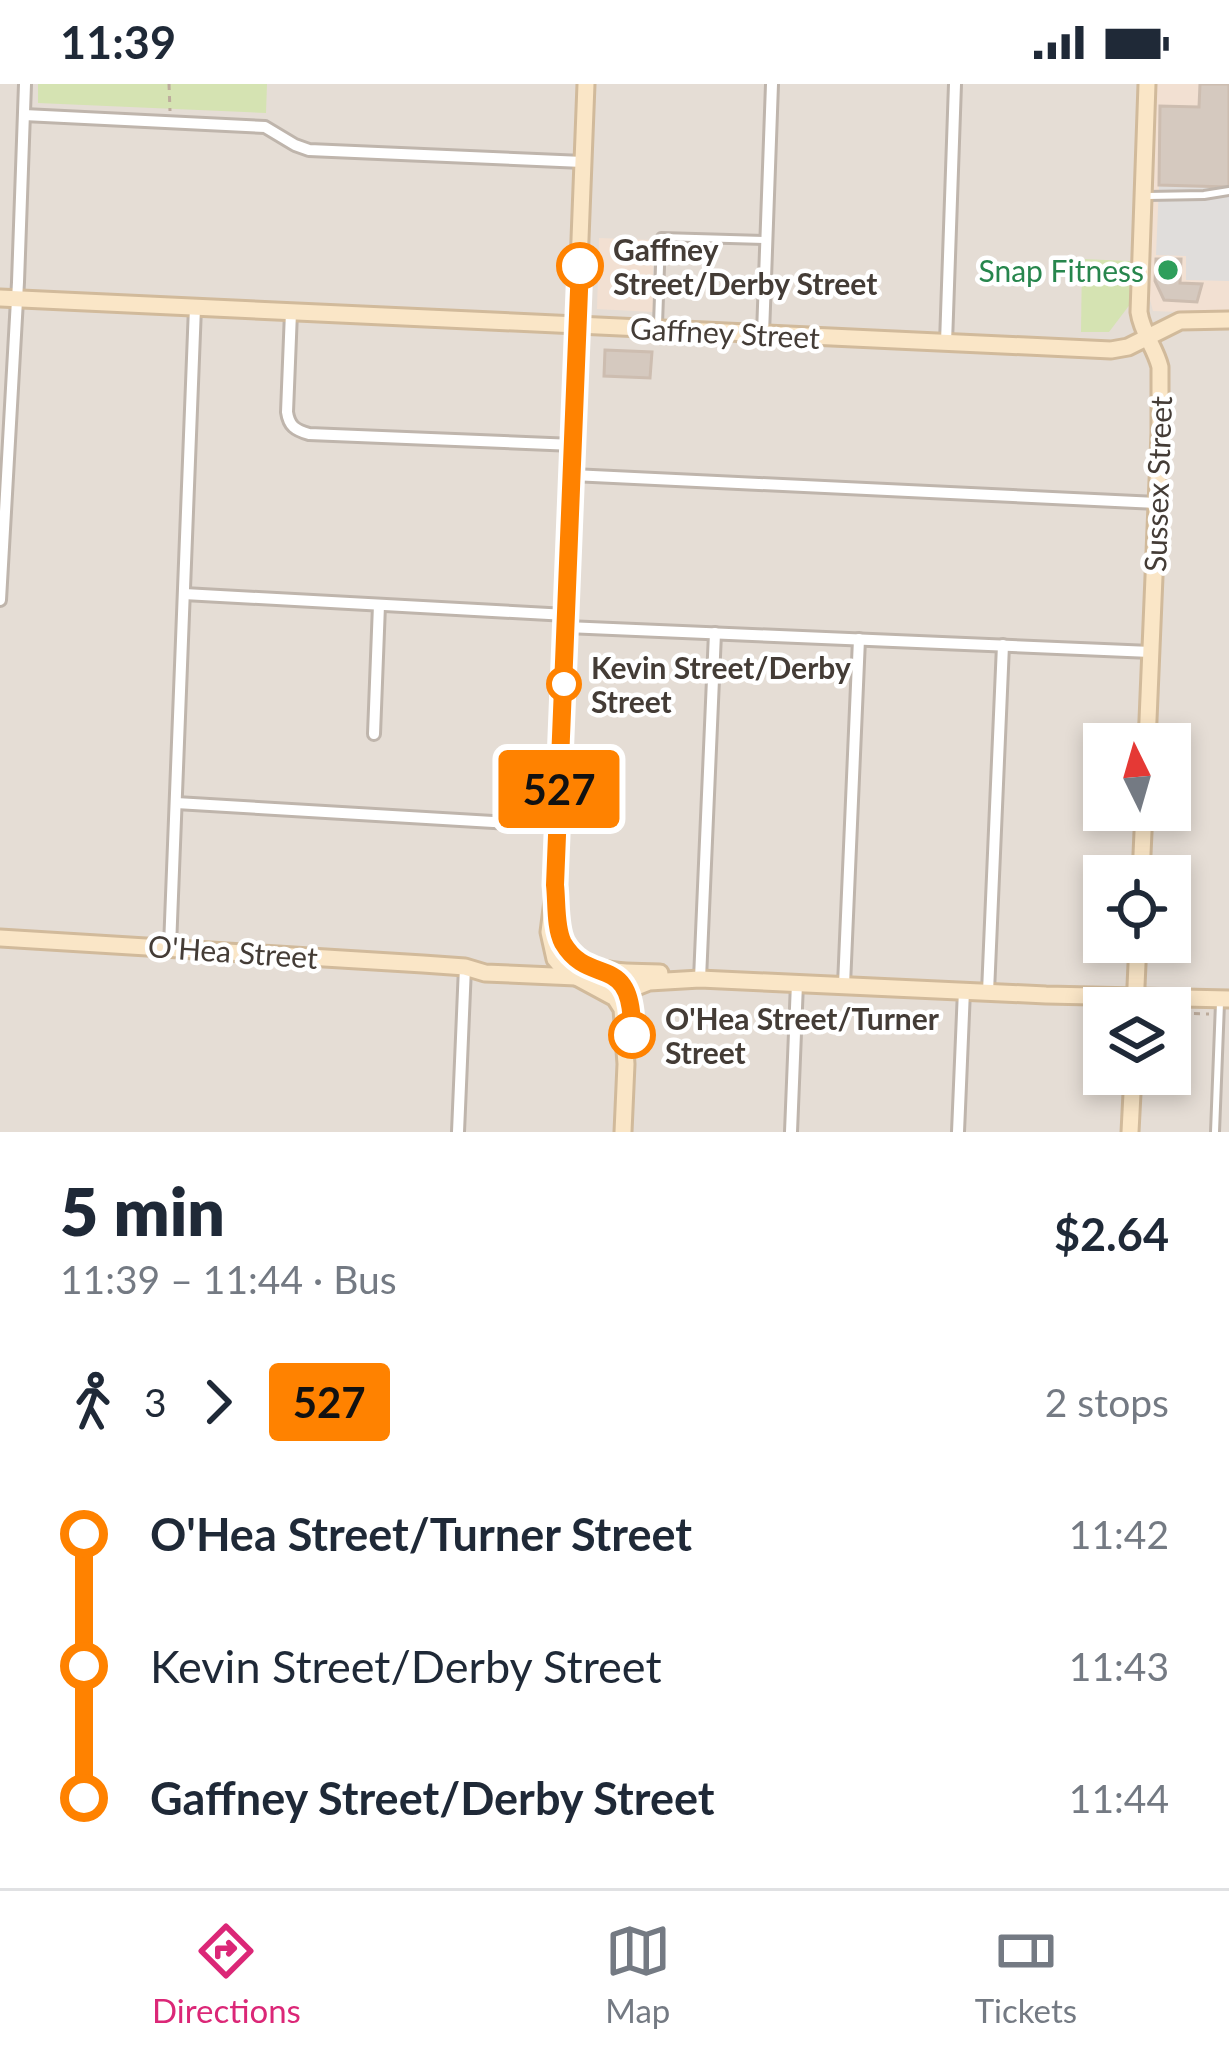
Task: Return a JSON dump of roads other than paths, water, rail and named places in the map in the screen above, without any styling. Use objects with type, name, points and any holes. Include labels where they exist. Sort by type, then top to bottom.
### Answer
[{"type":"street","points":[[0,600],[8,298],[25,84]]},
{"type":"street","points":[[555,959],[549,932],[558,826],[586,84]]},
{"type":"street","points":[[763,334],[772,84]]},
{"type":"street","points":[[946,343],[956,84]]},
{"type":"street","name":"Sussex Street","points":[[1147,84],[1139,312],[1160,367],[1148,723]]},
{"type":"street","points":[[24,115],[265,127],[309,150],[583,162]]},
{"type":"street","name":"Gaffney Street","points":[[8,298],[1111,350],[1180,321],[1229,320]]},
{"type":"street","points":[[170,947],[195,307]]},
{"type":"street","points":[[290,311],[287,412],[297,431],[574,445]]},
{"type":"street","points":[[572,475],[1157,503]]},
{"type":"street","points":[[184,594],[715,633],[1151,652]]},
{"type":"street","points":[[374,734],[379,605]]},
{"type":"street","points":[[700,979],[715,633]]},
{"type":"street","points":[[844,985],[859,639]]},
{"type":"street","points":[[988,992],[1003,646]]},
{"type":"street","points":[[176,803],[558,826]]},
{"type":"street","points":[[555,885],[560,937],[582,970],[622,1009],[626,1064],[622,1132]]},
{"type":"street","name":"O'Hea Street","points":[[0,938],[465,967],[531,967],[566,956],[582,970]]},
{"type":"street","points":[[458,1132],[465,967]]},
{"type":"street","name":"O'Hea Street","points":[[465,967],[485,973],[582,970]]},
{"type":"street","points":[[582,970],[686,974],[700,979]]},
{"type":"street","points":[[607,971],[627,991],[633,1011],[626,1064]]},
{"type":"street","points":[[604,992],[616,994],[649,982],[700,979],[1083,999]]},
{"type":"street","points":[[790,1132],[797,983]]},
{"type":"street","points":[[958,1132],[964,990]]},
{"type":"street","points":[[1191,1004],[1223,1004]]},
{"type":"street","points":[[1130,1132],[1131,1095]]},
{"type":"lane","points":[[1143,196],[1229,191]]},
{"type":"lane","points":[[658,328],[661,237],[767,240]]},
{"type":"lane","points":[[1215,1132],[1223,1004]]},
{"type":"place","name":"Gaffney Street/Derby Street","points":[[580,266]]},
{"type":"place","name":"Snap Fitness","points":[[1168,270]]},
{"type":"place","name":"Kevin Street/Derby Street","points":[[564,684]]},
{"type":"place","name":"O'Hea Street/Turner Street","points":[[632,1035]]}]
